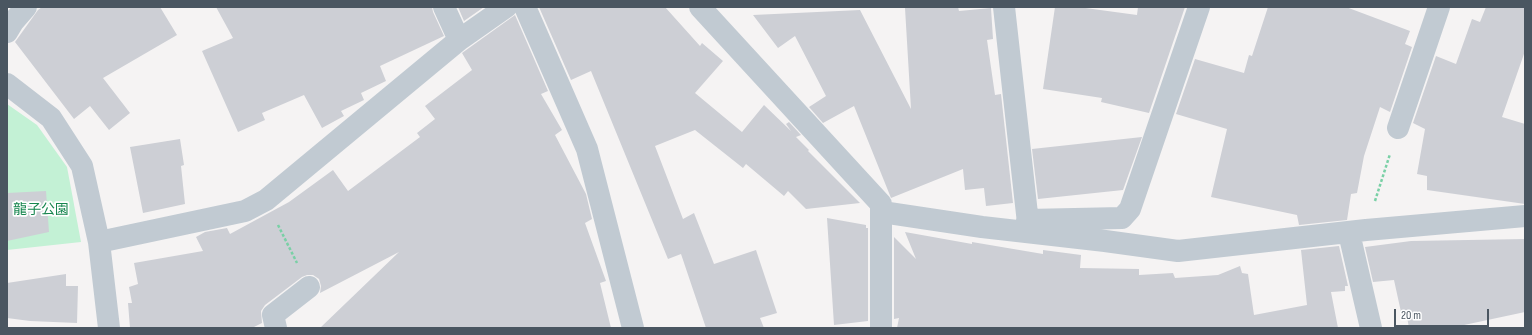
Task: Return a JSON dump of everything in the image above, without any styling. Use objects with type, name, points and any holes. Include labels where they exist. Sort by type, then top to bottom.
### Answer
[{"type":"street","points":[[7,32],[13,22],[26,7]]},
{"type":"street","points":[[444,7],[458,40]]},
{"type":"street","points":[[99,242],[245,211],[266,200],[458,40],[506,7]]},
{"type":"street","points":[[525,7],[587,149],[632,328]]},
{"type":"street","points":[[700,7],[881,204],[881,328]]},
{"type":"street","points":[[1004,7],[1028,226]]},
{"type":"street","points":[[882,212],[982,227],[1028,226],[1122,218],[1130,209],[1199,7]]},
{"type":"street","points":[[1398,128],[1439,7]]},
{"type":"street","points":[[7,84],[51,118],[82,166],[99,242],[109,328]]},
{"type":"street","points":[[1028,226],[1178,251],[1525,216]]},
{"type":"street","points":[[1357,232],[1372,328]]},
{"type":"street","points":[[276,328],[273,315],[309,287]]},
{"type":"path","points":[[1357,232],[1398,128]]},
{"type":"path","points":[[266,200],[309,287]]},
{"type":"green space","name":"龍子公園","points":[[7,104],[37,125],[67,167],[81,242],[7,250]]},
{"type":"building","points":[[42,7],[160,7],[177,35],[103,78],[130,113],[109,130],[90,106],[74,119],[15,42],[38,10]]},
{"type":"building","points":[[216,7],[432,7],[444,36],[380,66],[386,81],[361,93],[364,100],[341,111],[344,116],[322,128],[304,95],[262,113],[265,120],[238,132],[202,51],[233,38]]},
{"type":"building","points":[[458,7],[484,7],[464,21]]},
{"type":"building","points":[[539,7],[665,7],[700,46],[702,43],[723,61],[695,93],[742,132],[764,105],[791,131],[786,124],[789,122],[801,135],[796,137],[809,150],[808,151],[860,203],[806,209],[788,191],[784,196],[746,164],[743,168],[695,130],[655,146],[683,219],[694,213],[714,264],[756,250],[777,313],[760,318],[764,328],[706,328],[681,254],[668,259],[591,71],[571,80]]},
{"type":"building","points":[[958,7],[959,11],[991,8],[993,39],[987,40],[995,95],[1001,94],[1013,203],[986,206],[984,188],[965,190],[963,169],[891,198],[854,106],[823,123],[809,107],[826,96],[795,36],[778,48],[753,15],[860,10],[911,109],[905,8]]},
{"type":"building","points":[[1055,7],[1078,7],[1137,15],[1138,7],[1185,7],[1149,113],[1101,102],[1102,98],[1043,89]]},
{"type":"building","points":[[1268,7],[1346,7],[1410,31],[1405,44],[1412,47],[1390,112],[1380,107],[1364,156],[1357,193],[1351,194],[1347,220],[1299,225],[1297,215],[1211,197],[1227,129],[1176,114],[1195,59],[1244,73],[1249,55],[1252,56]]},
{"type":"building","points":[[1486,7],[1525,7],[1525,51],[1502,117],[1525,124],[1525,204],[1427,190],[1427,176],[1417,174],[1425,129],[1413,123],[1436,56],[1456,64],[1472,19],[1480,22]]},
{"type":"building","points":[[515,15],[548,91],[541,94],[562,130],[555,135],[586,194],[592,219],[585,223],[606,281],[600,283],[611,328],[320,328],[399,252],[320,293],[321,286],[319,279],[313,275],[302,277],[265,305],[261,311],[262,323],[252,328],[130,328],[128,303],[132,303],[129,287],[138,284],[134,263],[203,251],[196,237],[205,232],[227,228],[230,234],[289,202],[333,170],[348,191],[420,137],[417,133],[435,119],[425,106],[472,70],[462,53]]},
{"type":"building","points":[[1142,137],[1123,190],[1038,199],[1032,149]]},
{"type":"building","points":[[180,139],[184,165],[181,166],[185,204],[143,213],[130,147]]},
{"type":"building","points":[[46,191],[49,232],[7,241],[7,193]]},
{"type":"building","points":[[827,218],[866,225],[866,228],[868,228],[868,321],[834,325]]},
{"type":"building","points":[[905,232],[972,244],[972,242],[1043,254],[1043,250],[1081,255],[1080,268],[1139,269],[1139,275],[1173,273],[1175,278],[1218,275],[1240,266],[1242,273],[1248,274],[1254,315],[1307,305],[1301,250],[1339,246],[1348,286],[1345,286],[1345,291],[1331,292],[1338,328],[897,328],[899,318],[894,319],[894,237],[916,259]]},
{"type":"building","points":[[1525,239],[1525,312],[1450,328],[1409,328],[1406,311],[1401,312],[1394,280],[1373,282],[1365,247],[1411,241]]},
{"type":"building","points":[[66,274],[66,286],[78,286],[77,323],[30,321],[7,318],[7,283]]}]
